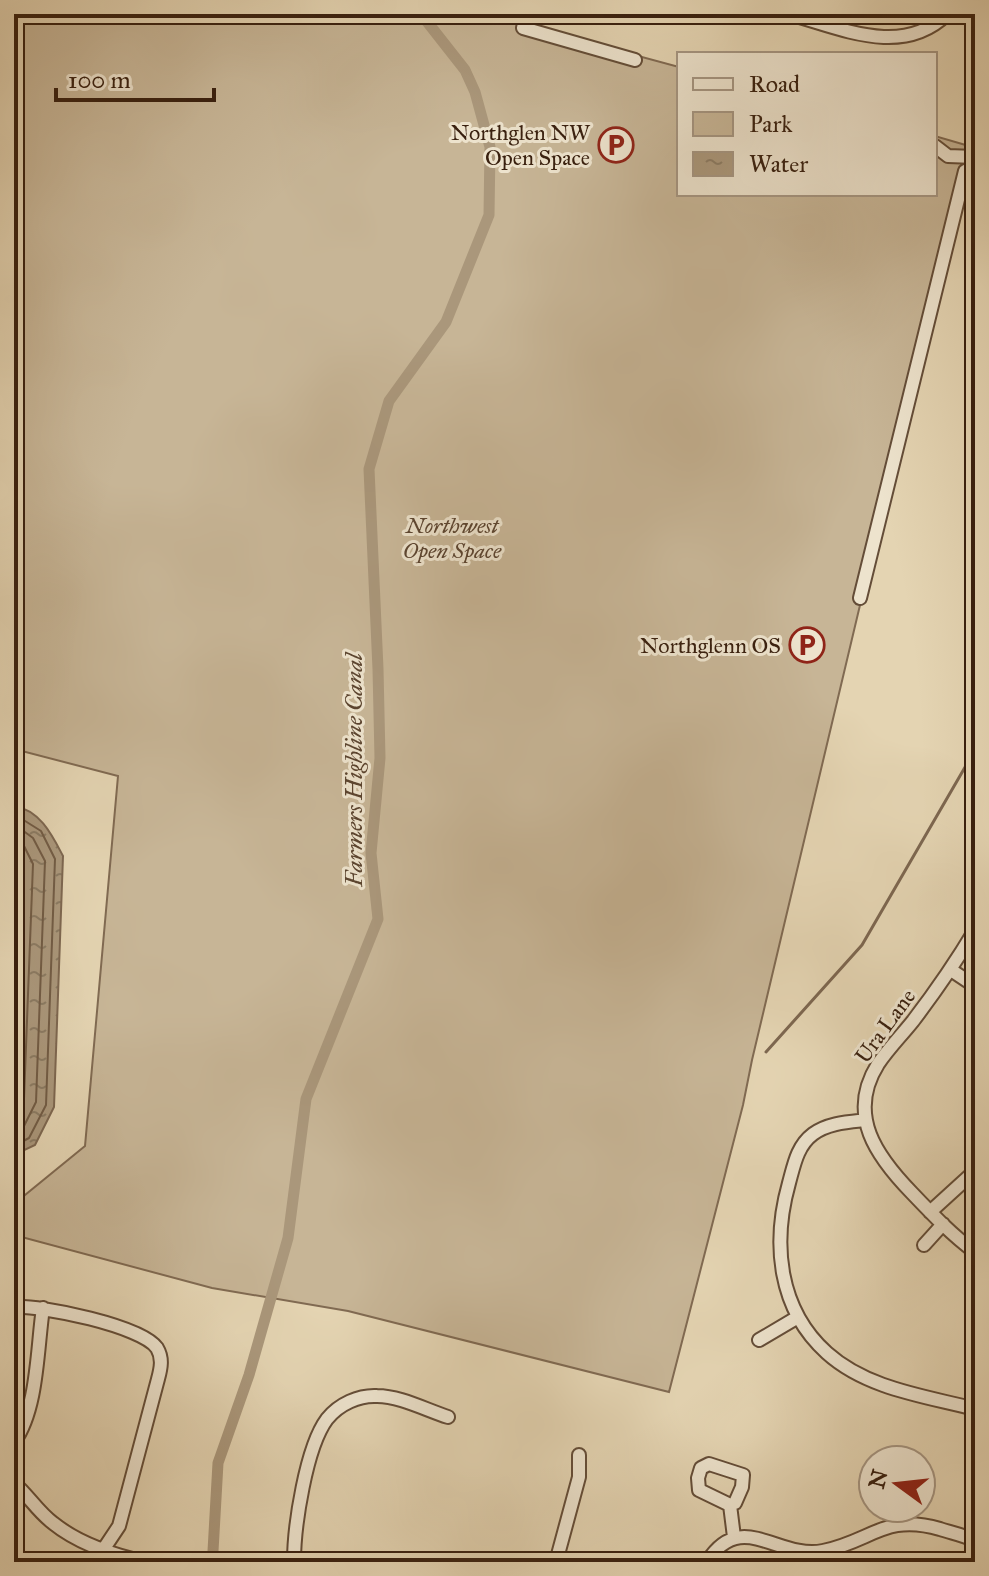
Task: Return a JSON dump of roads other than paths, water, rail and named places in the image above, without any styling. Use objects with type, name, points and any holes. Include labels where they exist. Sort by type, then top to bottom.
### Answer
[{"type":"street","points":[[526,14],[523,28],[635,60]]},
{"type":"street","points":[[789,14],[820,18],[869,35],[903,38],[928,29],[947,14]]},
{"type":"street","points":[[937,148],[948,156],[975,157]]},
{"type":"street","points":[[860,598],[965,171],[975,166]]},
{"type":"street","name":"Ura Lane","points":[[975,930],[951,970],[878,1065],[866,1095],[866,1120],[877,1153],[930,1212],[975,1252]]},
{"type":"street","points":[[951,970],[975,986]]},
{"type":"street","points":[[866,1120],[831,1126],[818,1131],[803,1144],[782,1209],[779,1240],[783,1278],[798,1317],[829,1356],[863,1377],[975,1409]]},
{"type":"street","points":[[930,1212],[975,1171]]},
{"type":"street","points":[[924,1245],[943,1224]]},
{"type":"street","points":[[14,1307],[43,1308],[125,1329],[155,1345],[160,1357],[158,1379],[119,1526],[95,1562]]},
{"type":"street","points":[[14,1442],[23,1430],[29,1413],[43,1308]]},
{"type":"street","points":[[759,1340],[798,1317]]},
{"type":"street","points":[[155,1345],[168,1339]]},
{"type":"street","points":[[294,1562],[297,1510],[318,1436],[331,1414],[357,1399],[375,1396],[448,1417]]},
{"type":"street","points":[[556,1562],[579,1477],[579,1455]]},
{"type":"street","points":[[14,1483],[52,1523],[74,1537],[145,1562]]},
{"type":"street","points":[[730,1505],[734,1537]]},
{"type":"street","points":[[707,1562],[719,1546],[734,1537],[754,1538],[807,1552],[823,1551],[893,1524],[920,1523],[975,1541]]},
{"type":"water","points":[[14,806],[38,818],[63,856],[54,1107],[35,1145],[14,1155]]},
{"type":"waterway","name":"Farmers Highline Canal","points":[[213,1551],[218,1463],[249,1375],[288,1238],[306,1099],[378,919],[371,853],[380,758],[369,469],[389,401],[446,322],[489,215],[490,147],[475,92],[465,70],[421,14]]},
{"type":"waterway","points":[[766,1052],[862,945],[975,750]]},
{"type":"place","name":"Northglen NW Open Space","points":[[616,145]]},
{"type":"place","name":"Northglenn OS","points":[[807,645]]},
{"type":"park label","name":"Northwest Open Space","points":[[452,538]]}]
